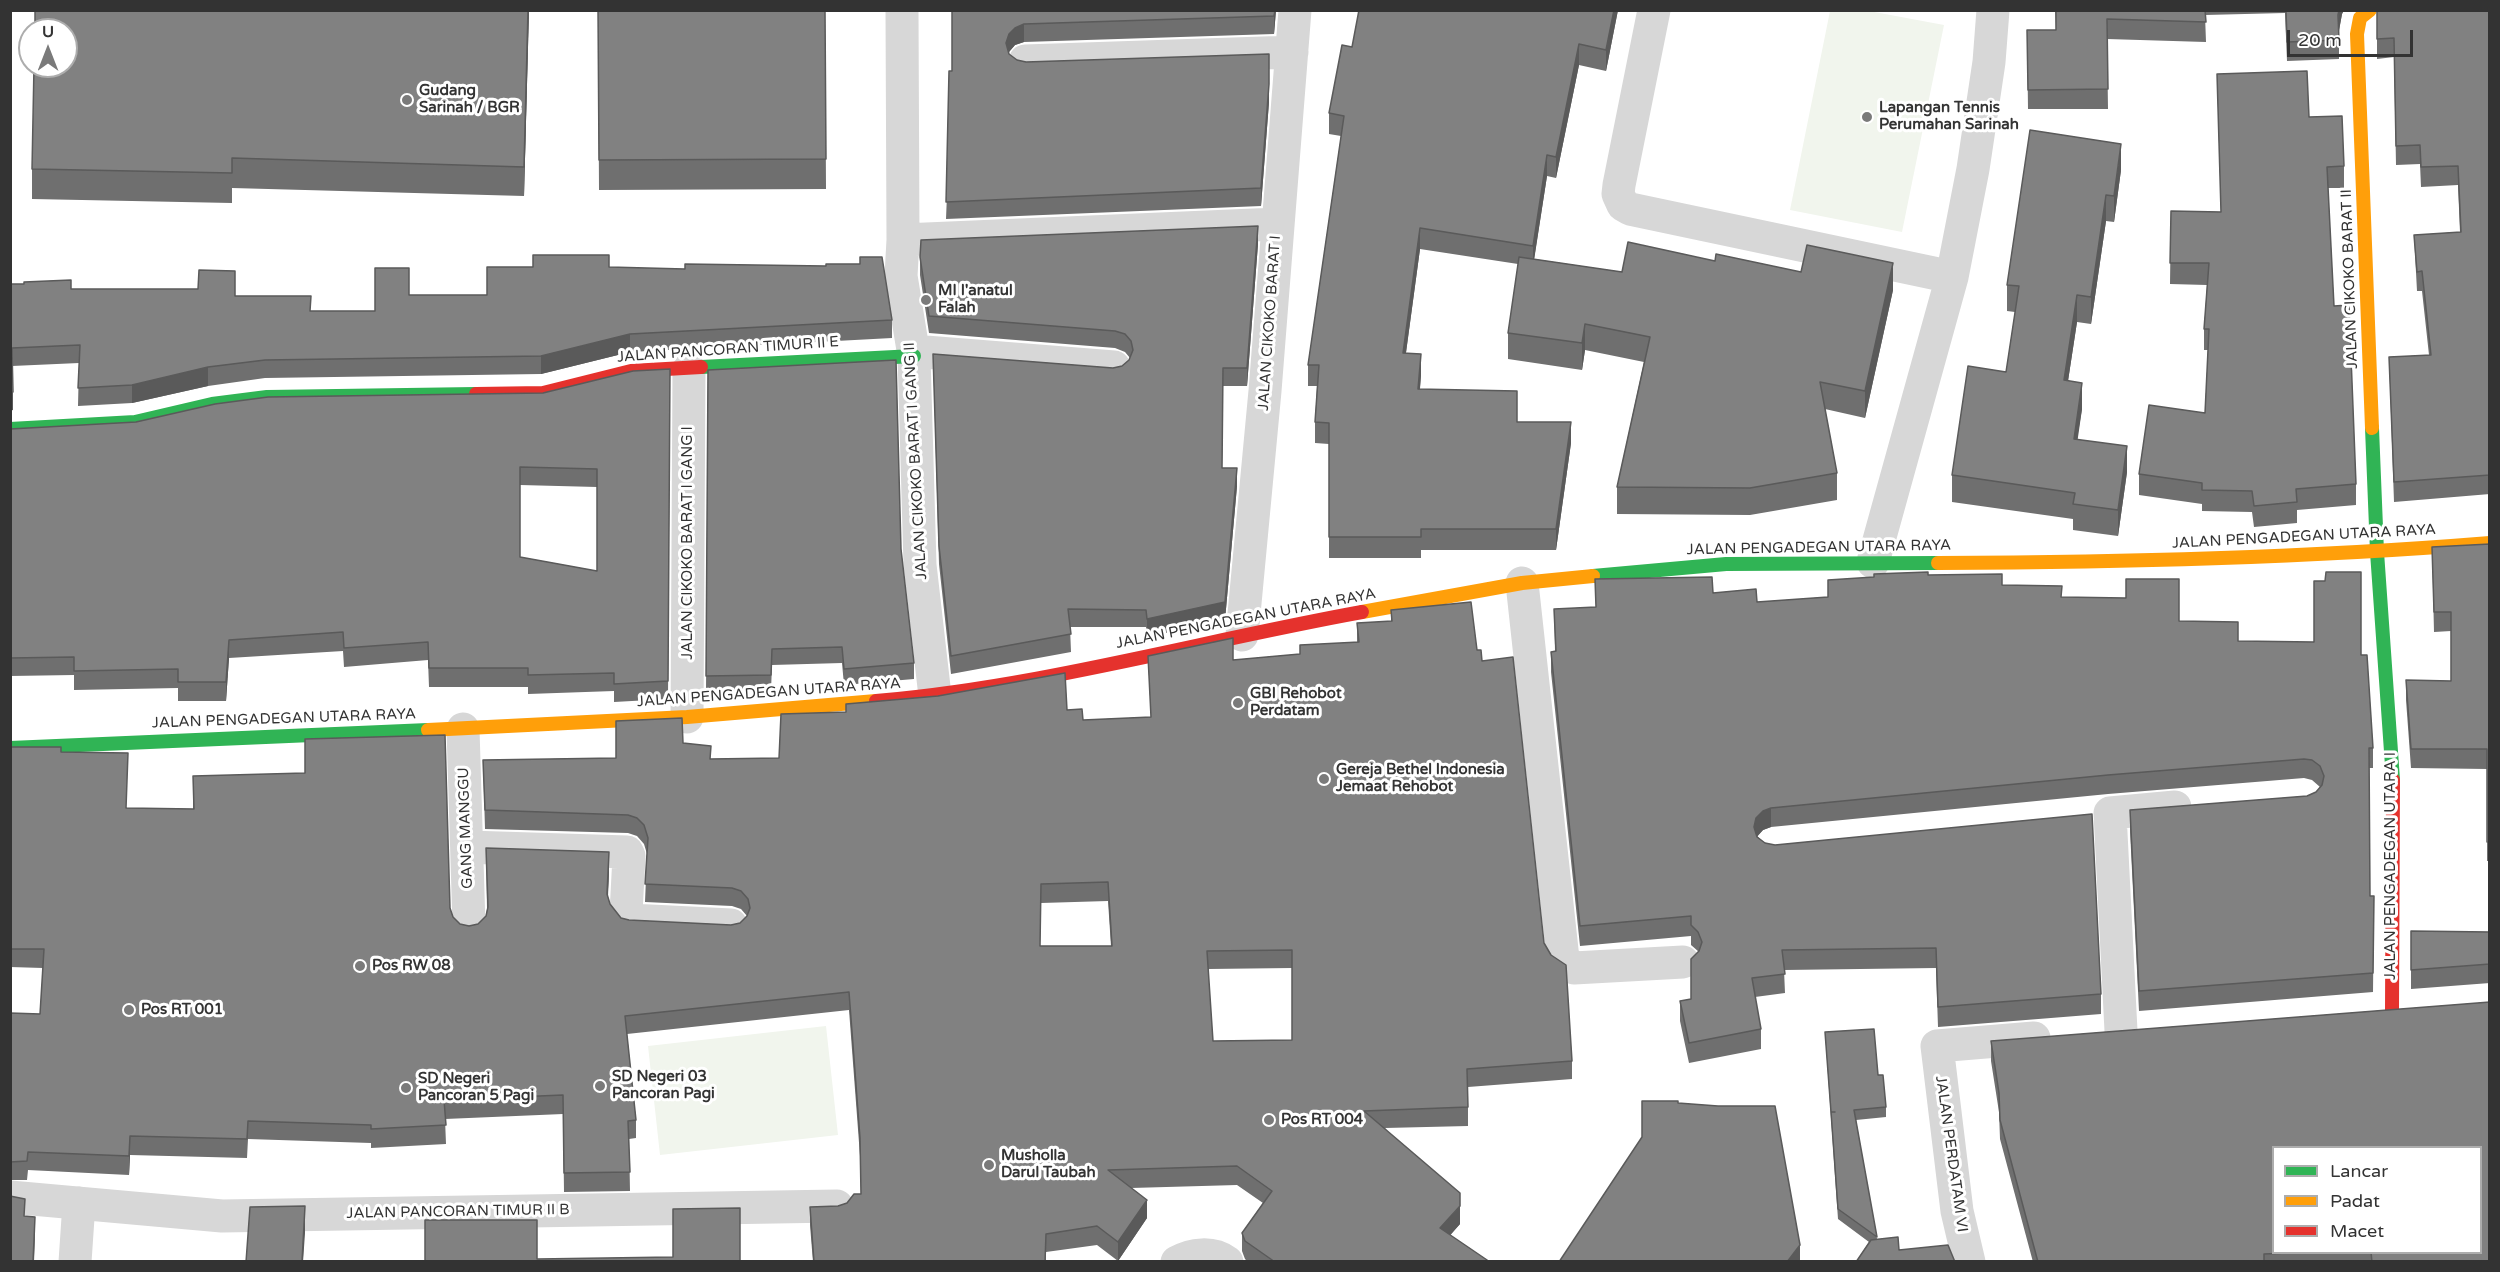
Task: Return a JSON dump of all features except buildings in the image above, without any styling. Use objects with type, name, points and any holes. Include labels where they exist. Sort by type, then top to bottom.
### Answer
[{"type":"street","name":"JALAN CIKOKO BARAT I GANG II","points":[[902,10],[903,240],[901,276],[914,354],[920,565],[935,696]]},
{"type":"street","name":"JALAN CIKOKO BARAT I","points":[[1242,634],[1295,10]]},
{"type":"street","points":[[1654,10],[1619,185],[1618,194],[1623,206],[1952,277]]},
{"type":"street","points":[[1873,562],[1952,277],[1973,169],[1989,62],[1993,10]]},
{"type":"street","name":"JALAN CIKOKO BARAT II","points":[[2370,10],[2360,18],[2357,34],[2377,552]]},
{"type":"street","points":[[1025,61],[1292,52]]},
{"type":"street","points":[[903,240],[1277,224]]},
{"type":"street","points":[[914,354],[1114,368]]},
{"type":"street","name":"JALAN PANCORAN TIMUR II E","points":[[10,429],[135,422],[213,404],[267,397],[543,393],[574,387],[604,376],[632,371],[914,354]]},
{"type":"street","name":"JALAN CIKOKO BARAT I GANG I","points":[[687,717],[688,369]]},
{"type":"street","name":"JALAN PENGADEGAN UTARA RAYA","points":[[10,748],[687,717],[935,696],[1094,667],[1242,634],[1522,583],[1726,564],[2140,562],[2377,552],[2490,543]]},
{"type":"street","name":"JALAN PENGADEGAN UTARA I","points":[[2377,552],[2394,793],[2392,1010]]},
{"type":"street","points":[[1522,583],[1563,959],[1574,968],[1683,962]]},
{"type":"street","name":"GANG MANGGU","points":[[463,729],[469,926]]},
{"type":"street","points":[[2156,1028],[2121,1031],[2098,814],[2202,805]]},
{"type":"street","points":[[468,847],[627,852],[629,856],[626,913],[630,920],[731,925]]},
{"type":"street","points":[[2357,1013],[2425,1007]]},
{"type":"street","name":"JALAN PERDATAM VI","points":[[1969,1262],[1957,1211],[1937,1046],[2121,1031]]},
{"type":"street","name":"JALAN PANCORAN TIMUR II B","points":[[10,1197],[222,1216],[837,1206]]},
{"type":"street","points":[[75,1262],[79,1203]]},
{"type":"street","points":[[1177,1262],[1199,1254],[1220,1257],[1227,1262]]},
{"type":"shaded area","name":"Lapangan Tennis Perumahan Sarinah","points":[[1830,11],[1869,11],[1944,25],[1902,232],[1790,210]]},
{"type":"shaded area","points":[[826,1026],[838,1135],[660,1155],[648,1046]]},
{"type":"traffic: fast","points":[[701,367],[914,356]]},
{"type":"traffic: fast","points":[[10,429],[135,422],[212,404],[267,397],[476,394]]},
{"type":"traffic: fast","points":[[2372,428],[2377,552],[2393,780]]},
{"type":"traffic: fast","points":[[1593,576],[1726,564],[1938,563]]},
{"type":"traffic: fast","points":[[10,748],[428,730]]},
{"type":"traffic: slow","points":[[2370,10],[2360,18],[2357,34],[2372,428]]},
{"type":"traffic: slow","points":[[1938,563],[2214,558],[2490,543]]},
{"type":"traffic: slow","points":[[1362,612],[1522,583],[1593,576]]},
{"type":"traffic: slow","points":[[428,730],[687,717],[876,701]]},
{"type":"traffic: jam","points":[[476,394],[543,393],[631,371],[701,367]]},
{"type":"traffic: jam","points":[[876,701],[937,694],[1059,674],[1362,612]]},
{"type":"traffic: jam","points":[[2392,1010],[2393,780]]},
{"type":"place","name":"Gudang Sarinah / BGR","points":[[407,100]]},
{"type":"place","name":"Lapangan Tennis Perumahan Sarinah","points":[[1867,117]]},
{"type":"place","name":"MI I'anatul Falah","points":[[926,300]]},
{"type":"place","name":"GBI Rehobot Perdatam","points":[[1238,703]]},
{"type":"place","name":"Gereja Bethel Indonesia Jemaat Rehobot","points":[[1324,779]]},
{"type":"place","name":"Pos RW 08","points":[[360,966]]},
{"type":"place","name":"Pos RT 001","points":[[129,1010]]},
{"type":"place","name":"SD Negeri 03 Pancoran Pagi","points":[[600,1086]]},
{"type":"place","name":"SD Negeri Pancoran 5 Pagi","points":[[406,1088]]},
{"type":"place","name":"Pos RT 004","points":[[1269,1120]]},
{"type":"place","name":"Musholla Darul Taubah","points":[[989,1165]]}]
